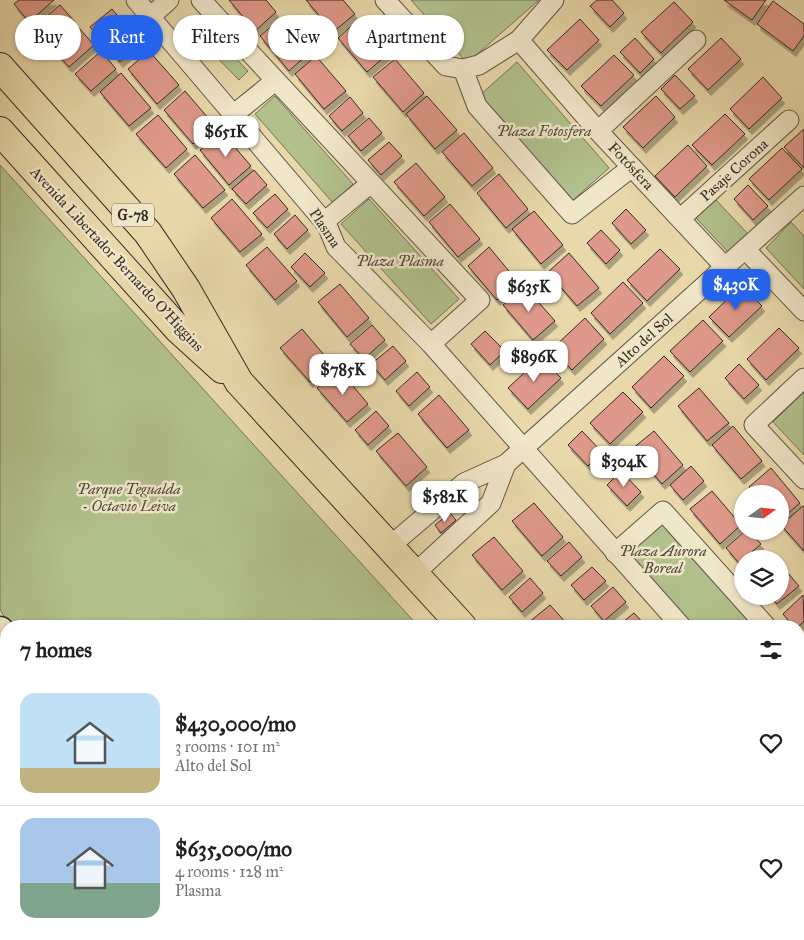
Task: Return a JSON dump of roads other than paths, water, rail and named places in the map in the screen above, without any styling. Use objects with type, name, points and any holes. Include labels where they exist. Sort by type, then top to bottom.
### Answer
[{"type":"main road","name":"Avenida Libertador Bernardo O'Higgins","points":[[0,67],[148,233],[186,289],[240,382]]},
{"type":"main road","name":"Avenida Libertador Bernardo O'Higgins","points":[[0,131],[179,330],[209,359],[240,382],[456,620]]},
{"type":"street","name":"Plasma","points":[[136,0],[148,15]]},
{"type":"street","points":[[152,15],[169,0]]},
{"type":"street","points":[[200,0],[480,300],[431,344]]},
{"type":"street","points":[[385,0],[446,66],[462,69],[479,65],[519,40],[554,0]]},
{"type":"street","name":"Plasma","points":[[163,32],[324,222],[336,246],[431,344],[676,620]]},
{"type":"street","name":"Fotósfera","points":[[519,40],[598,131],[725,267]]},
{"type":"street","points":[[598,131],[696,40]]},
{"type":"street","points":[[462,69],[477,106],[572,214],[632,167]]},
{"type":"street","points":[[233,115],[275,81]]},
{"type":"street","name":"Pasaje Corona","points":[[680,219],[788,120]]},
{"type":"street","points":[[324,222],[371,183]]},
{"type":"street","name":"Alto del Sol","points":[[389,547],[464,483],[506,464],[804,196]]},
{"type":"street","points":[[745,249],[802,306]]},
{"type":"street","points":[[804,378],[754,425],[804,479]]},
{"type":"street","name":"Alto del Sol","points":[[414,574],[491,503],[506,464]]},
{"type":"street","points":[[615,553],[663,511],[761,620]]},
{"type":"park label","name":"Plaza Fotosfera","points":[[544,131]]},
{"type":"park label","name":"Plaza Plasma","points":[[400,261]]},
{"type":"park label","name":"Parque Tegualda - Octavio Leiva","points":[[129,498]]},
{"type":"park label","name":"Plaza Aurora Boreal","points":[[663,560]]}]
